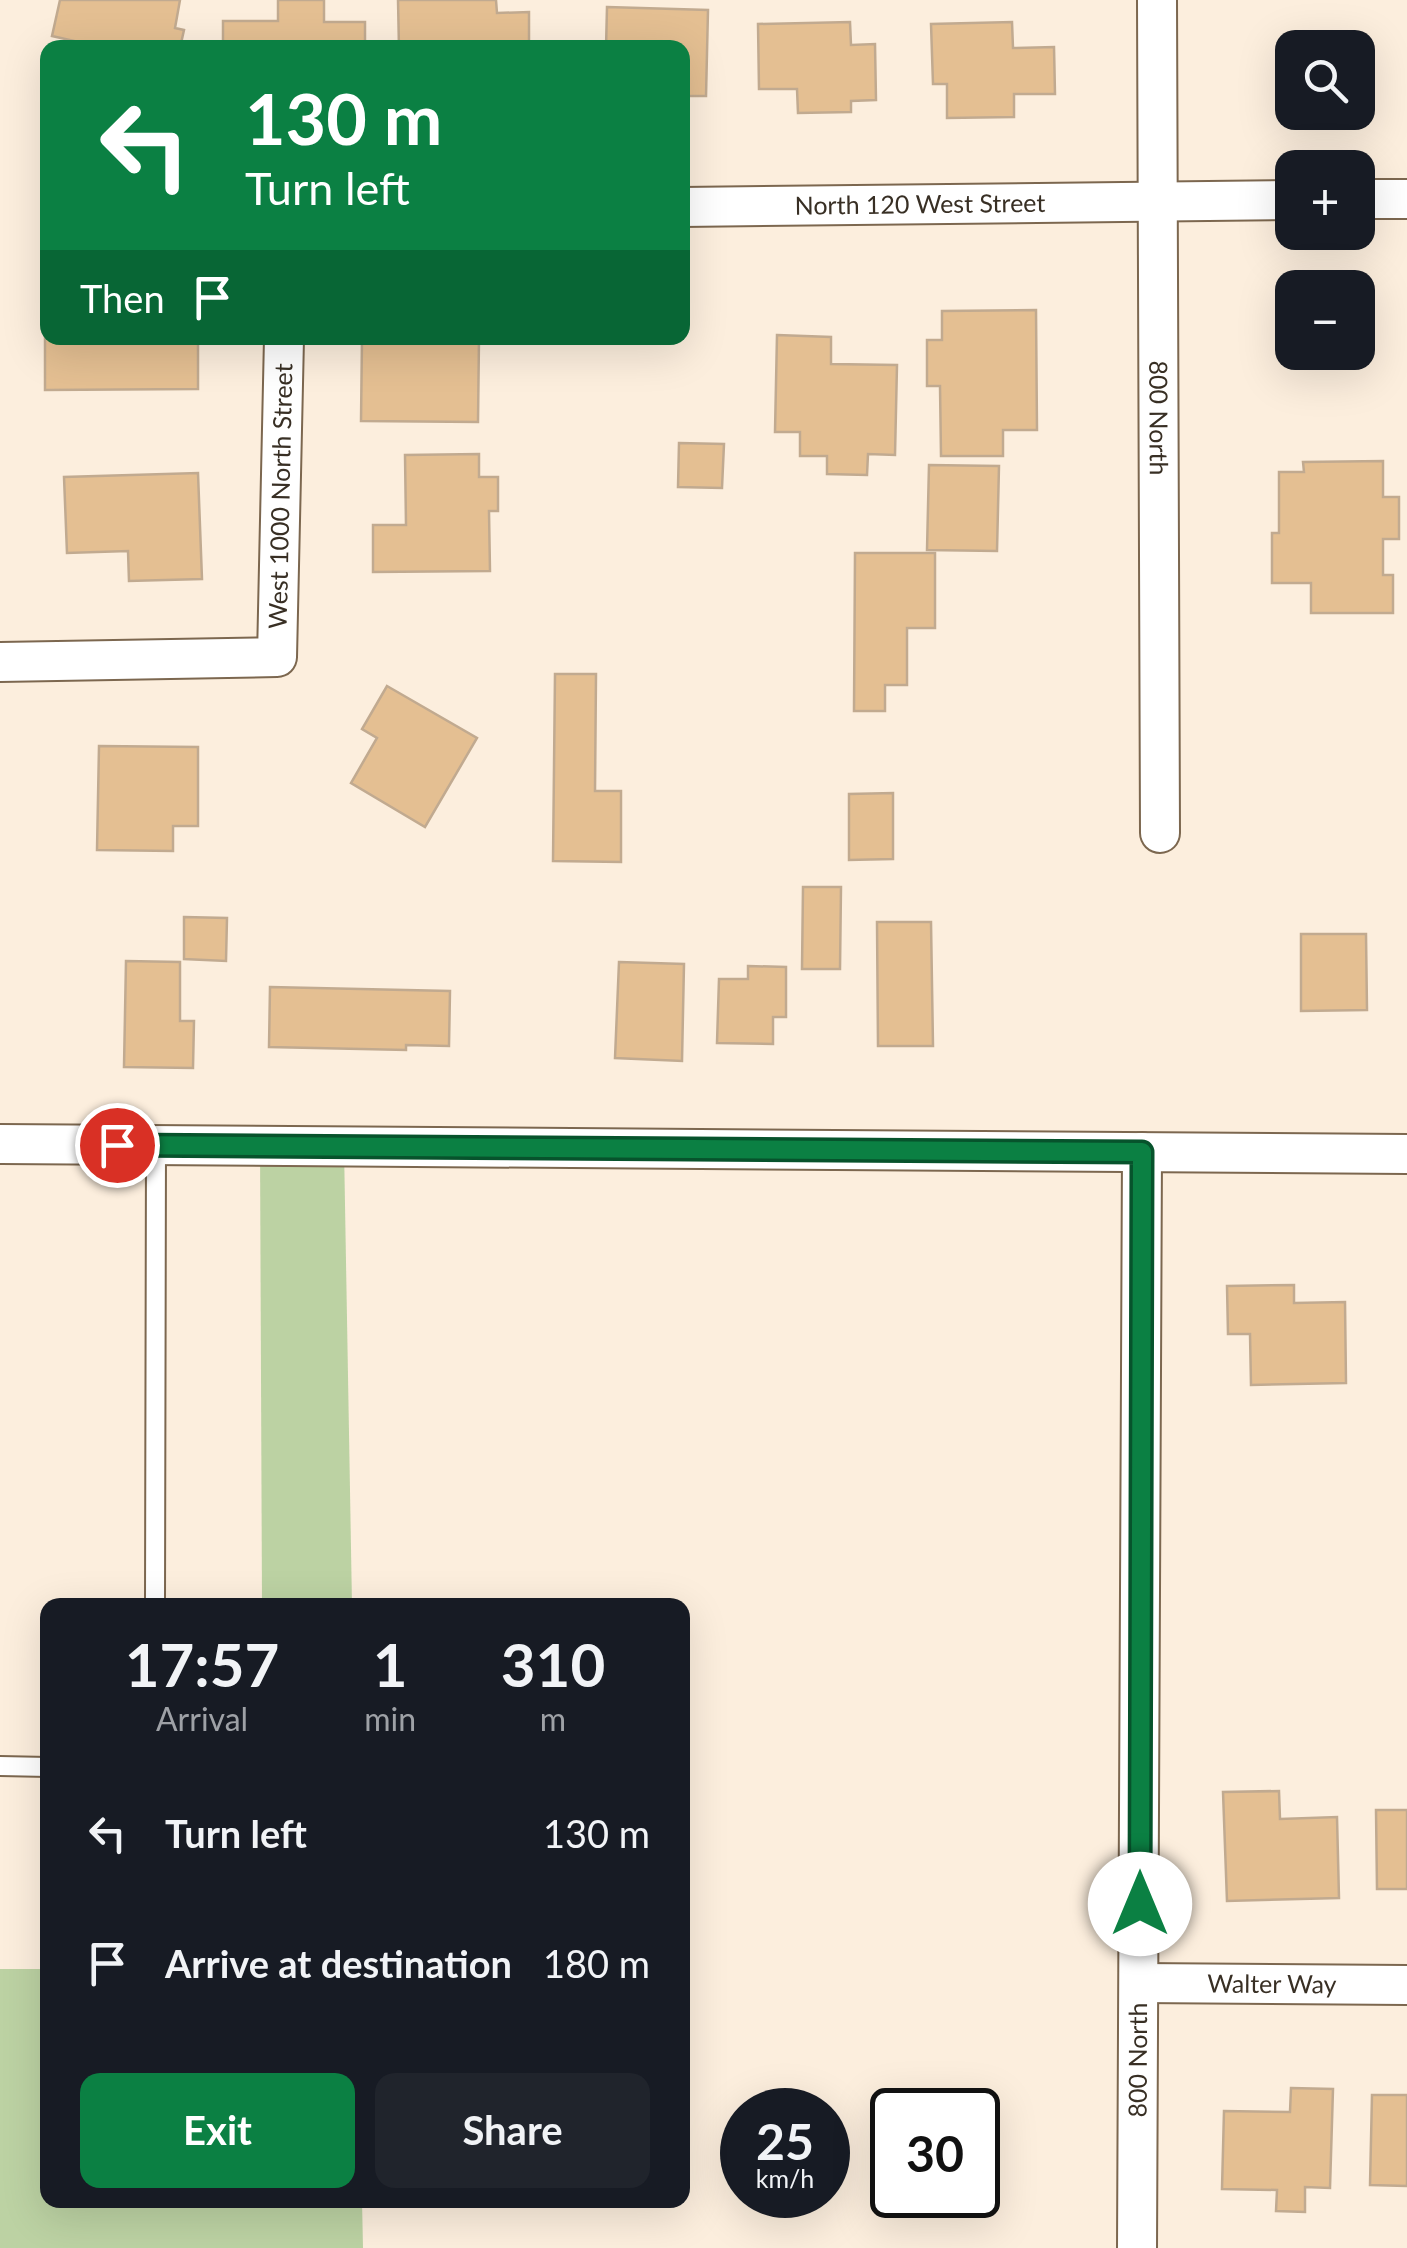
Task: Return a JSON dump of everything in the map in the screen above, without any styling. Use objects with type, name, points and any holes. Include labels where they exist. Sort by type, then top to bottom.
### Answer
[{"type":"street","name":"800 North","points":[[1157,0],[1160,833]]},
{"type":"street","points":[[1375,199],[1407,198]]},
{"type":"street","name":"North 120 West Street","points":[[690,207],[1275,200]]},
{"type":"street","name":"West 1000 North Street","points":[[0,662],[277,656],[284,345]]},
{"type":"street","points":[[0,1144],[1407,1154]]},
{"type":"street","name":"800 North","points":[[1137,2248],[1142,1152]]},
{"type":"street","name":"Walter Way","points":[[1140,1984],[1407,1985]]},
{"type":"lane","points":[[155,1598],[156,1146]]},
{"type":"lane","points":[[0,1766],[40,1766]]},
{"type":"green space","points":[[260,1146],[344,1147],[352,1598],[262,1598]]},
{"type":"green space","points":[[0,1969],[40,1969],[40,2208],[362,2208],[363,2248],[0,2248]]},
{"type":"building","points":[[60,0],[180,0],[175,28],[184,30],[182,40],[70,40],[52,36]]},
{"type":"building","points":[[278,0],[324,0],[324,22],[365,22],[365,40],[223,40],[223,21],[278,21]]},
{"type":"building","points":[[398,0],[496,0],[497,13],[529,12],[529,40],[399,40]]},
{"type":"building","points":[[607,7],[708,10],[706,96],[690,96],[690,40],[606,40]]},
{"type":"building","points":[[850,22],[851,45],[875,44],[876,100],[851,101],[851,112],[798,113],[797,89],[759,89],[758,24]]},
{"type":"building","points":[[1012,22],[1013,48],[1054,47],[1055,94],[1014,94],[1014,117],[947,118],[947,84],[933,84],[931,24]]},
{"type":"building","points":[[1036,310],[1037,430],[1003,430],[1003,456],[941,456],[940,386],[927,386],[927,340],[942,340],[942,311]]},
{"type":"building","points":[[777,335],[831,337],[831,364],[897,365],[895,455],[868,454],[867,475],[827,474],[827,456],[800,456],[800,432],[775,432]]},
{"type":"building","points":[[45,345],[198,345],[198,389],[45,390]]},
{"type":"building","points":[[362,345],[479,345],[478,422],[361,421]]},
{"type":"building","points":[[679,443],[724,444],[722,488],[678,487]]},
{"type":"building","points":[[479,454],[479,477],[498,477],[498,511],[489,511],[490,571],[373,572],[373,525],[406,525],[405,455]]},
{"type":"building","points":[[1383,461],[1383,497],[1399,497],[1399,539],[1383,539],[1383,575],[1393,575],[1393,613],[1311,613],[1311,583],[1272,583],[1272,533],[1279,533],[1279,472],[1304,472],[1303,462]]},
{"type":"building","points":[[929,465],[999,466],[997,551],[927,550]]},
{"type":"building","points":[[198,473],[202,579],[129,581],[128,551],[67,553],[64,477]]},
{"type":"building","points":[[855,553],[935,553],[935,628],[907,628],[907,685],[885,685],[885,711],[854,711]]},
{"type":"building","points":[[555,674],[596,674],[595,791],[621,791],[621,862],[553,861]]},
{"type":"building","points":[[387,686],[477,738],[425,827],[351,783],[377,738],[362,729]]},
{"type":"building","points":[[99,746],[198,747],[198,826],[173,826],[173,851],[97,850]]},
{"type":"building","points":[[893,793],[893,859],[849,860],[849,794]]},
{"type":"building","points":[[803,887],[841,887],[840,969],[802,969]]},
{"type":"building","points":[[184,917],[227,918],[226,961],[184,959]]},
{"type":"building","points":[[877,922],[931,922],[933,1046],[878,1046]]},
{"type":"building","points":[[1301,934],[1366,934],[1367,1010],[1301,1011]]},
{"type":"building","points":[[126,961],[180,962],[180,1021],[194,1021],[193,1068],[124,1067]]},
{"type":"building","points":[[619,962],[684,964],[682,1061],[615,1058]]},
{"type":"building","points":[[748,966],[786,967],[786,1017],[773,1017],[773,1044],[717,1043],[719,979],[748,979]]},
{"type":"building","points":[[270,987],[450,991],[449,1046],[406,1045],[406,1050],[269,1047]]},
{"type":"building","points":[[1294,1285],[1294,1303],[1345,1302],[1346,1383],[1251,1385],[1250,1334],[1228,1334],[1227,1286]]},
{"type":"building","points":[[1279,1791],[1280,1819],[1337,1817],[1339,1898],[1227,1901],[1223,1792]]},
{"type":"building","points":[[1376,1810],[1407,1810],[1407,1889],[1377,1889]]},
{"type":"building","points":[[1291,2088],[1333,2089],[1330,2188],[1305,2187],[1305,2212],[1276,2211],[1277,2190],[1222,2189],[1224,2111],[1290,2112]]},
{"type":"building","points":[[1372,2095],[1407,2095],[1407,2186],[1370,2185]]},
{"type":"route","points":[[117,1145],[1142,1152],[1140,1904]]}]
